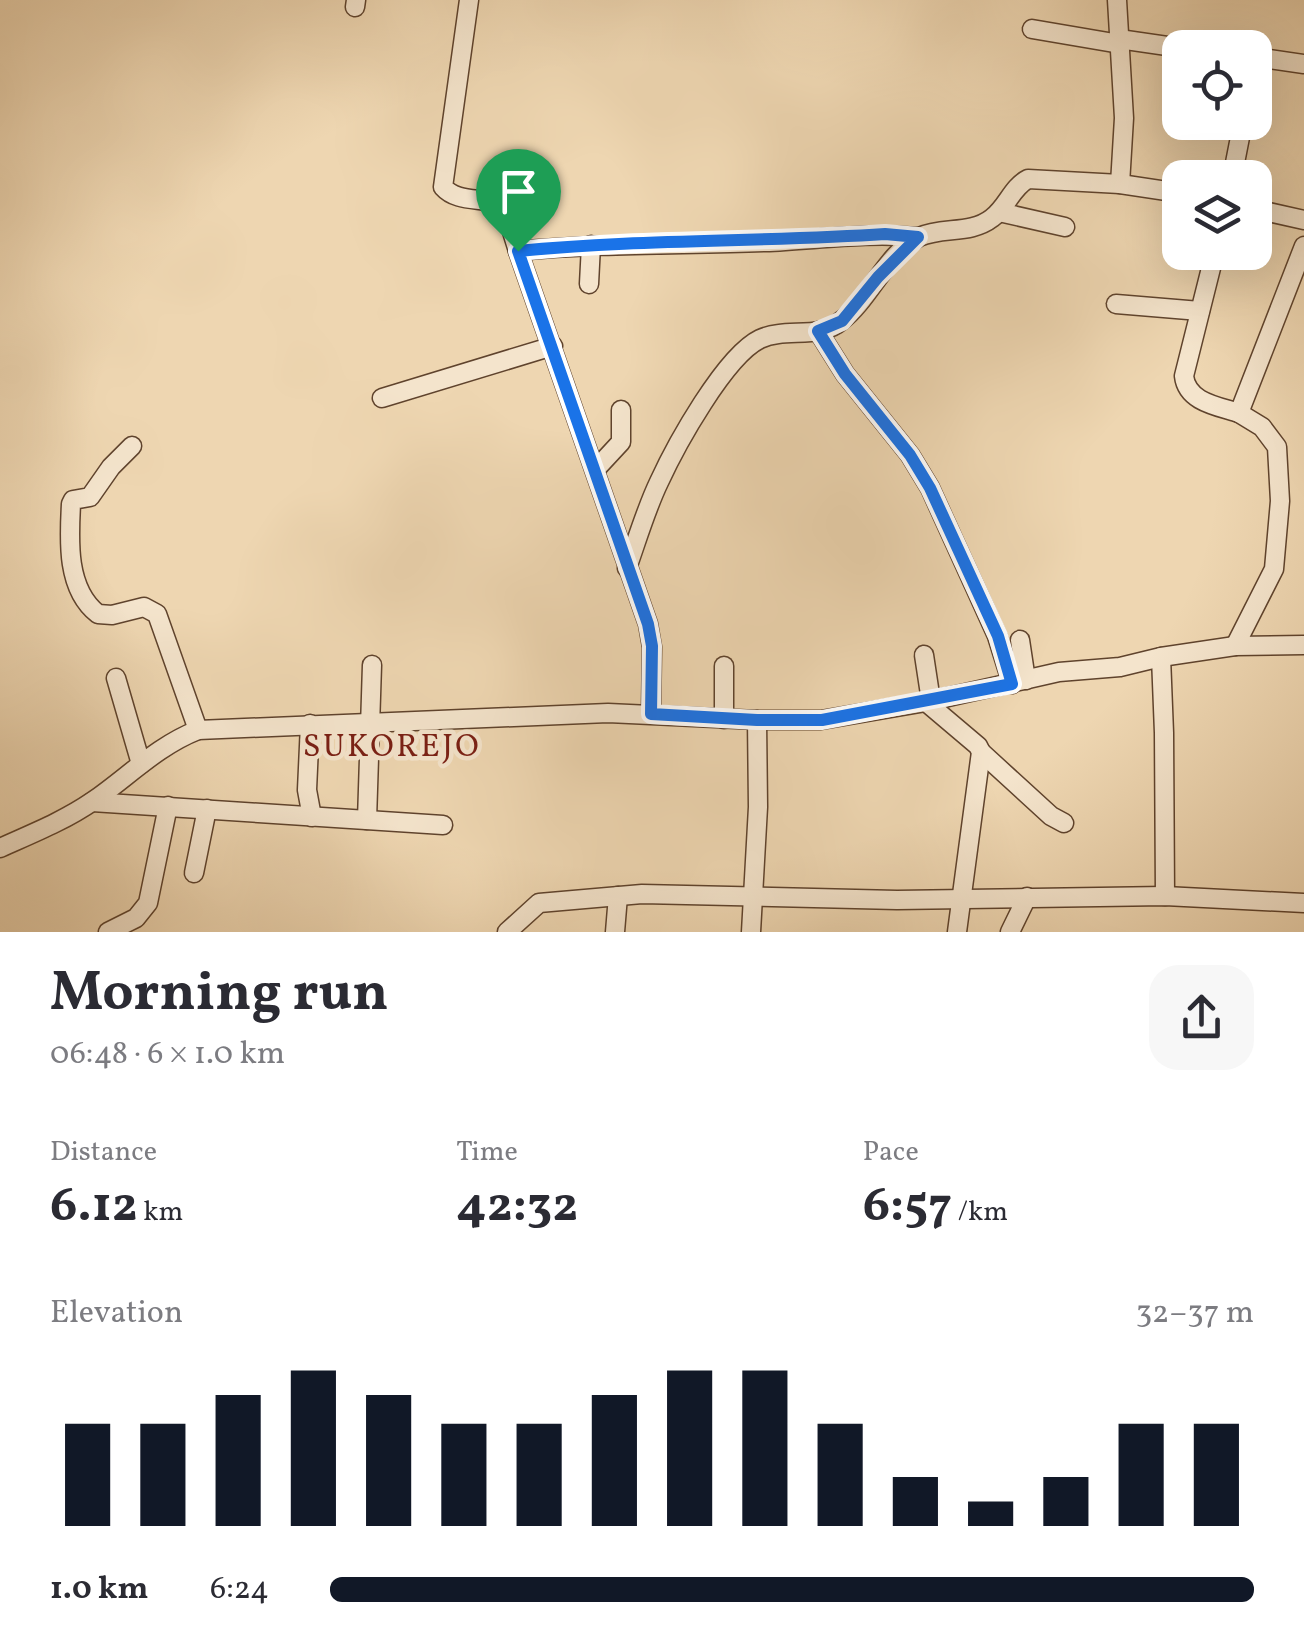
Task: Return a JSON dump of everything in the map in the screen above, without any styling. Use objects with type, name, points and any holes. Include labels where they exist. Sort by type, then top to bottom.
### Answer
[{"type":"street","points":[[469,0],[444,188],[452,196],[504,206],[651,635],[651,714]]},
{"type":"street","points":[[1117,0],[1124,118],[1120,184]]},
{"type":"street","points":[[1032,29],[1162,46]]},
{"type":"street","points":[[1272,60],[1304,64]]},
{"type":"street","points":[[518,251],[874,235],[918,237],[968,230],[999,212],[1028,179],[1162,190]]},
{"type":"street","points":[[999,212],[1065,227]]},
{"type":"street","points":[[1272,212],[1304,220]]},
{"type":"street","points":[[874,235],[889,266]]},
{"type":"street","points":[[627,568],[658,482],[704,403],[732,364],[759,340],[786,332],[818,331],[842,321],[918,237]]},
{"type":"street","points":[[588,284],[592,245]]},
{"type":"street","points":[[1239,413],[1304,246]]},
{"type":"street","points":[[1210,270],[1184,376],[1185,387],[1194,396],[1239,413],[1262,427],[1277,447],[1280,501],[1274,569],[1236,646]]},
{"type":"street","points":[[1116,304],[1200,311]]},
{"type":"street","points":[[818,331],[930,488],[1019,682]]},
{"type":"street","points":[[382,398],[552,346]]},
{"type":"street","points":[[595,470],[621,442],[621,410]]},
{"type":"street","points":[[132,446],[90,497],[73,500],[71,504],[76,586],[98,614],[112,615],[144,607],[157,614],[198,730]]},
{"type":"street","points":[[1019,682],[1020,640]]},
{"type":"street","points":[[0,848],[64,819],[141,764],[198,730],[651,714],[822,720],[1058,672],[1120,667],[1236,646],[1304,645]]},
{"type":"street","points":[[924,655],[929,701],[1064,824]]},
{"type":"street","points":[[1161,657],[1165,896]]},
{"type":"street","points":[[367,820],[372,665]]},
{"type":"street","points":[[724,666],[724,719]]},
{"type":"street","points":[[116,678],[141,764]]},
{"type":"street","points":[[751,932],[756,895],[757,720]]},
{"type":"street","points":[[310,724],[307,790],[312,816]]},
{"type":"street","points":[[957,932],[981,752]]},
{"type":"street","points":[[92,802],[443,825]]},
{"type":"street","points":[[108,932],[136,918],[148,902],[168,806]]},
{"type":"street","points":[[194,873],[207,809]]},
{"type":"street","points":[[506,932],[540,903],[618,896],[1165,896],[1304,903]]},
{"type":"street","points":[[616,932],[618,896]]},
{"type":"street","points":[[1010,932],[1027,898]]},
{"type":"district","name":"SUKOREJO","points":[[392,745]]},
{"type":"route","points":[[885,234],[918,237],[842,321],[818,331],[831,355],[880,414],[930,488],[998,636],[1012,684],[822,720],[651,714],[652,646],[648,624],[518,251],[885,234]]}]
